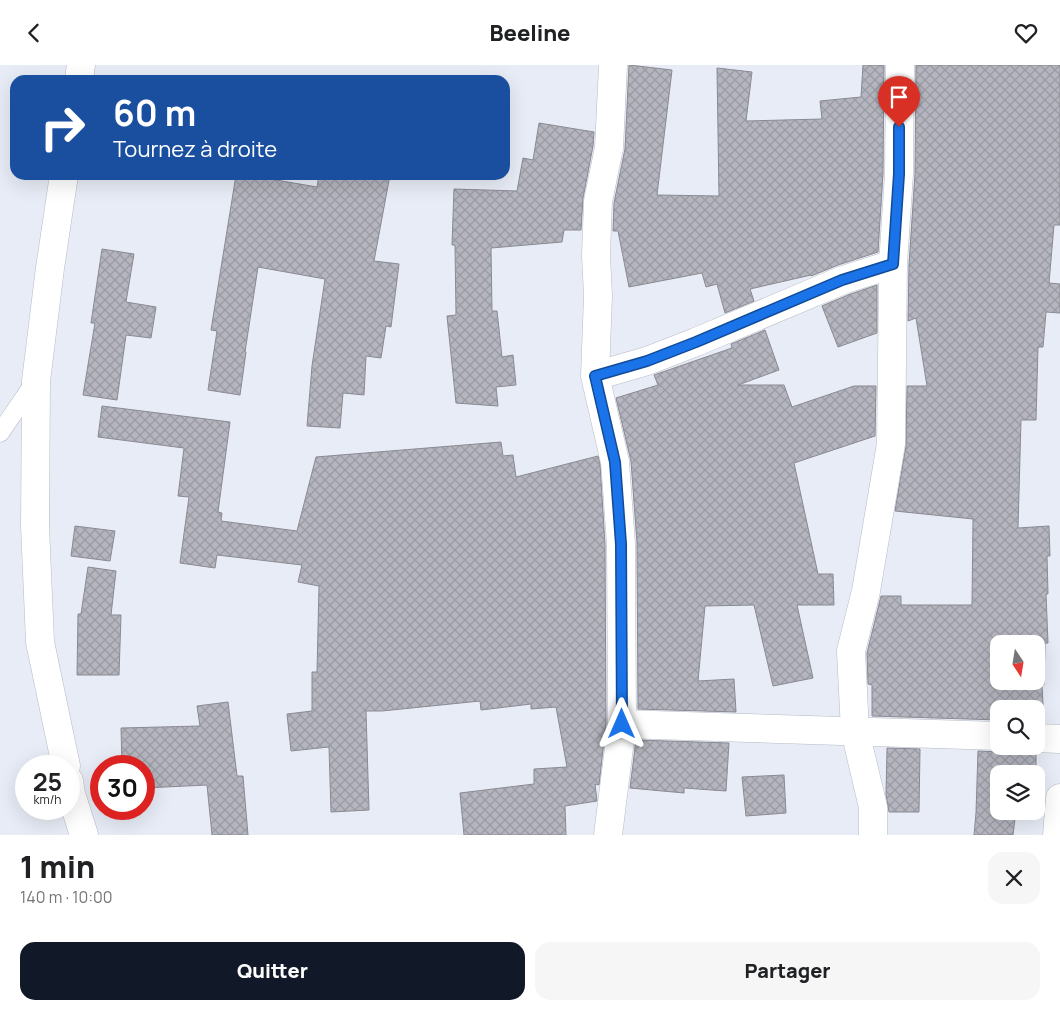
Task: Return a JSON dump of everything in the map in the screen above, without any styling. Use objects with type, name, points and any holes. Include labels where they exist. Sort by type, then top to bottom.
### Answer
[{"type":"street","points":[[608,835],[622,724],[621,544],[615,462],[595,376],[598,296],[596,255],[598,201],[609,148],[613,65]]},
{"type":"street","points":[[873,835],[873,807],[856,731],[851,651],[866,591],[891,444],[893,264],[899,174],[900,65]]},
{"type":"street","points":[[63,180],[36,381],[35,526],[40,641],[64,755]]},
{"type":"street","points":[[595,376],[647,361],[842,280],[893,264]]},
{"type":"street","points":[[622,724],[990,736]]},
{"type":"street","points":[[1045,738],[1060,739]]},
{"type":"street","points":[[1057,835],[1060,798]]},
{"type":"street","points":[[79,820],[84,835]]},
{"type":"lane","points":[[0,433],[36,381]]},
{"type":"building","points":[[629,65],[672,70],[657,195],[719,196],[717,68],[752,72],[746,121],[822,119],[820,101],[861,97],[863,65],[884,65],[883,173],[878,252],[811,276],[750,289],[754,301],[725,313],[717,284],[706,287],[702,273],[629,287],[618,231],[613,231],[614,203],[625,149]]},
{"type":"building","points":[[916,65],[1060,65],[1060,225],[1054,225],[1049,283],[1060,284],[1060,313],[1046,312],[1043,347],[1038,347],[1036,420],[1021,420],[1018,528],[1049,526],[1050,556],[1047,556],[1048,594],[1046,594],[1048,643],[1045,643],[1045,635],[990,635],[990,690],[1042,690],[1043,700],[990,700],[990,720],[872,716],[872,685],[868,684],[867,653],[881,596],[901,596],[901,605],[972,605],[973,519],[895,511],[906,446],[907,386],[927,386],[916,318],[908,321],[909,265],[915,174]]},
{"type":"building","points":[[539,123],[594,132],[583,198],[581,230],[564,230],[562,242],[491,248],[492,311],[497,311],[502,357],[513,355],[516,385],[496,387],[498,406],[456,403],[447,316],[456,315],[455,245],[452,245],[454,189],[517,191],[523,158],[533,160]]},
{"type":"building","points":[[235,180],[276,180],[317,187],[318,180],[389,180],[374,261],[399,264],[391,327],[386,326],[381,358],[366,356],[364,395],[343,393],[340,428],[307,426],[312,366],[325,279],[258,267],[240,395],[208,390],[217,331],[211,330]]},
{"type":"building","points":[[102,249],[134,254],[126,302],[156,307],[151,338],[126,335],[117,400],[83,395],[95,323],[91,323]]},
{"type":"building","points":[[877,285],[877,333],[838,347],[822,306]]},
{"type":"building","points":[[765,330],[779,370],[738,385],[784,385],[792,407],[854,386],[876,386],[875,436],[794,463],[818,574],[833,574],[834,605],[797,605],[813,678],[773,686],[754,605],[705,606],[698,681],[734,679],[736,712],[638,709],[637,543],[631,461],[616,398],[658,385],[654,375],[732,348],[731,344]]},
{"type":"building","points":[[102,406],[230,422],[218,512],[222,513],[221,521],[297,531],[316,457],[501,442],[503,456],[513,455],[516,477],[598,456],[605,545],[606,723],[599,785],[595,784],[597,801],[565,806],[566,835],[464,835],[460,793],[534,784],[534,769],[567,767],[556,707],[531,709],[531,704],[481,710],[480,701],[366,711],[369,810],[331,812],[329,747],[291,751],[287,714],[312,711],[312,672],[317,672],[319,586],[298,582],[302,565],[217,555],[215,568],[180,563],[189,497],[178,496],[184,448],[98,437]]},
{"type":"building","points":[[75,526],[115,531],[110,561],[71,556]]},
{"type":"building","points":[[88,567],[116,571],[111,615],[121,615],[119,675],[77,675],[78,614],[81,614]]},
{"type":"building","points":[[228,702],[237,776],[243,776],[248,835],[212,835],[207,785],[155,787],[155,755],[122,755],[121,728],[200,726],[197,706]]},
{"type":"building","points":[[636,740],[729,743],[726,791],[684,788],[684,793],[630,788]]},
{"type":"building","points":[[887,748],[920,749],[919,812],[889,812],[886,794]]},
{"type":"building","points":[[978,751],[990,752],[990,755],[1036,755],[1036,765],[990,765],[990,820],[1015,820],[1013,835],[974,835]]},
{"type":"building","points":[[784,775],[786,813],[746,816],[742,777]]},
{"type":"route","points":[[622,724],[621,544],[615,462],[595,376],[647,361],[842,280],[893,264],[899,174],[899,127]]}]
